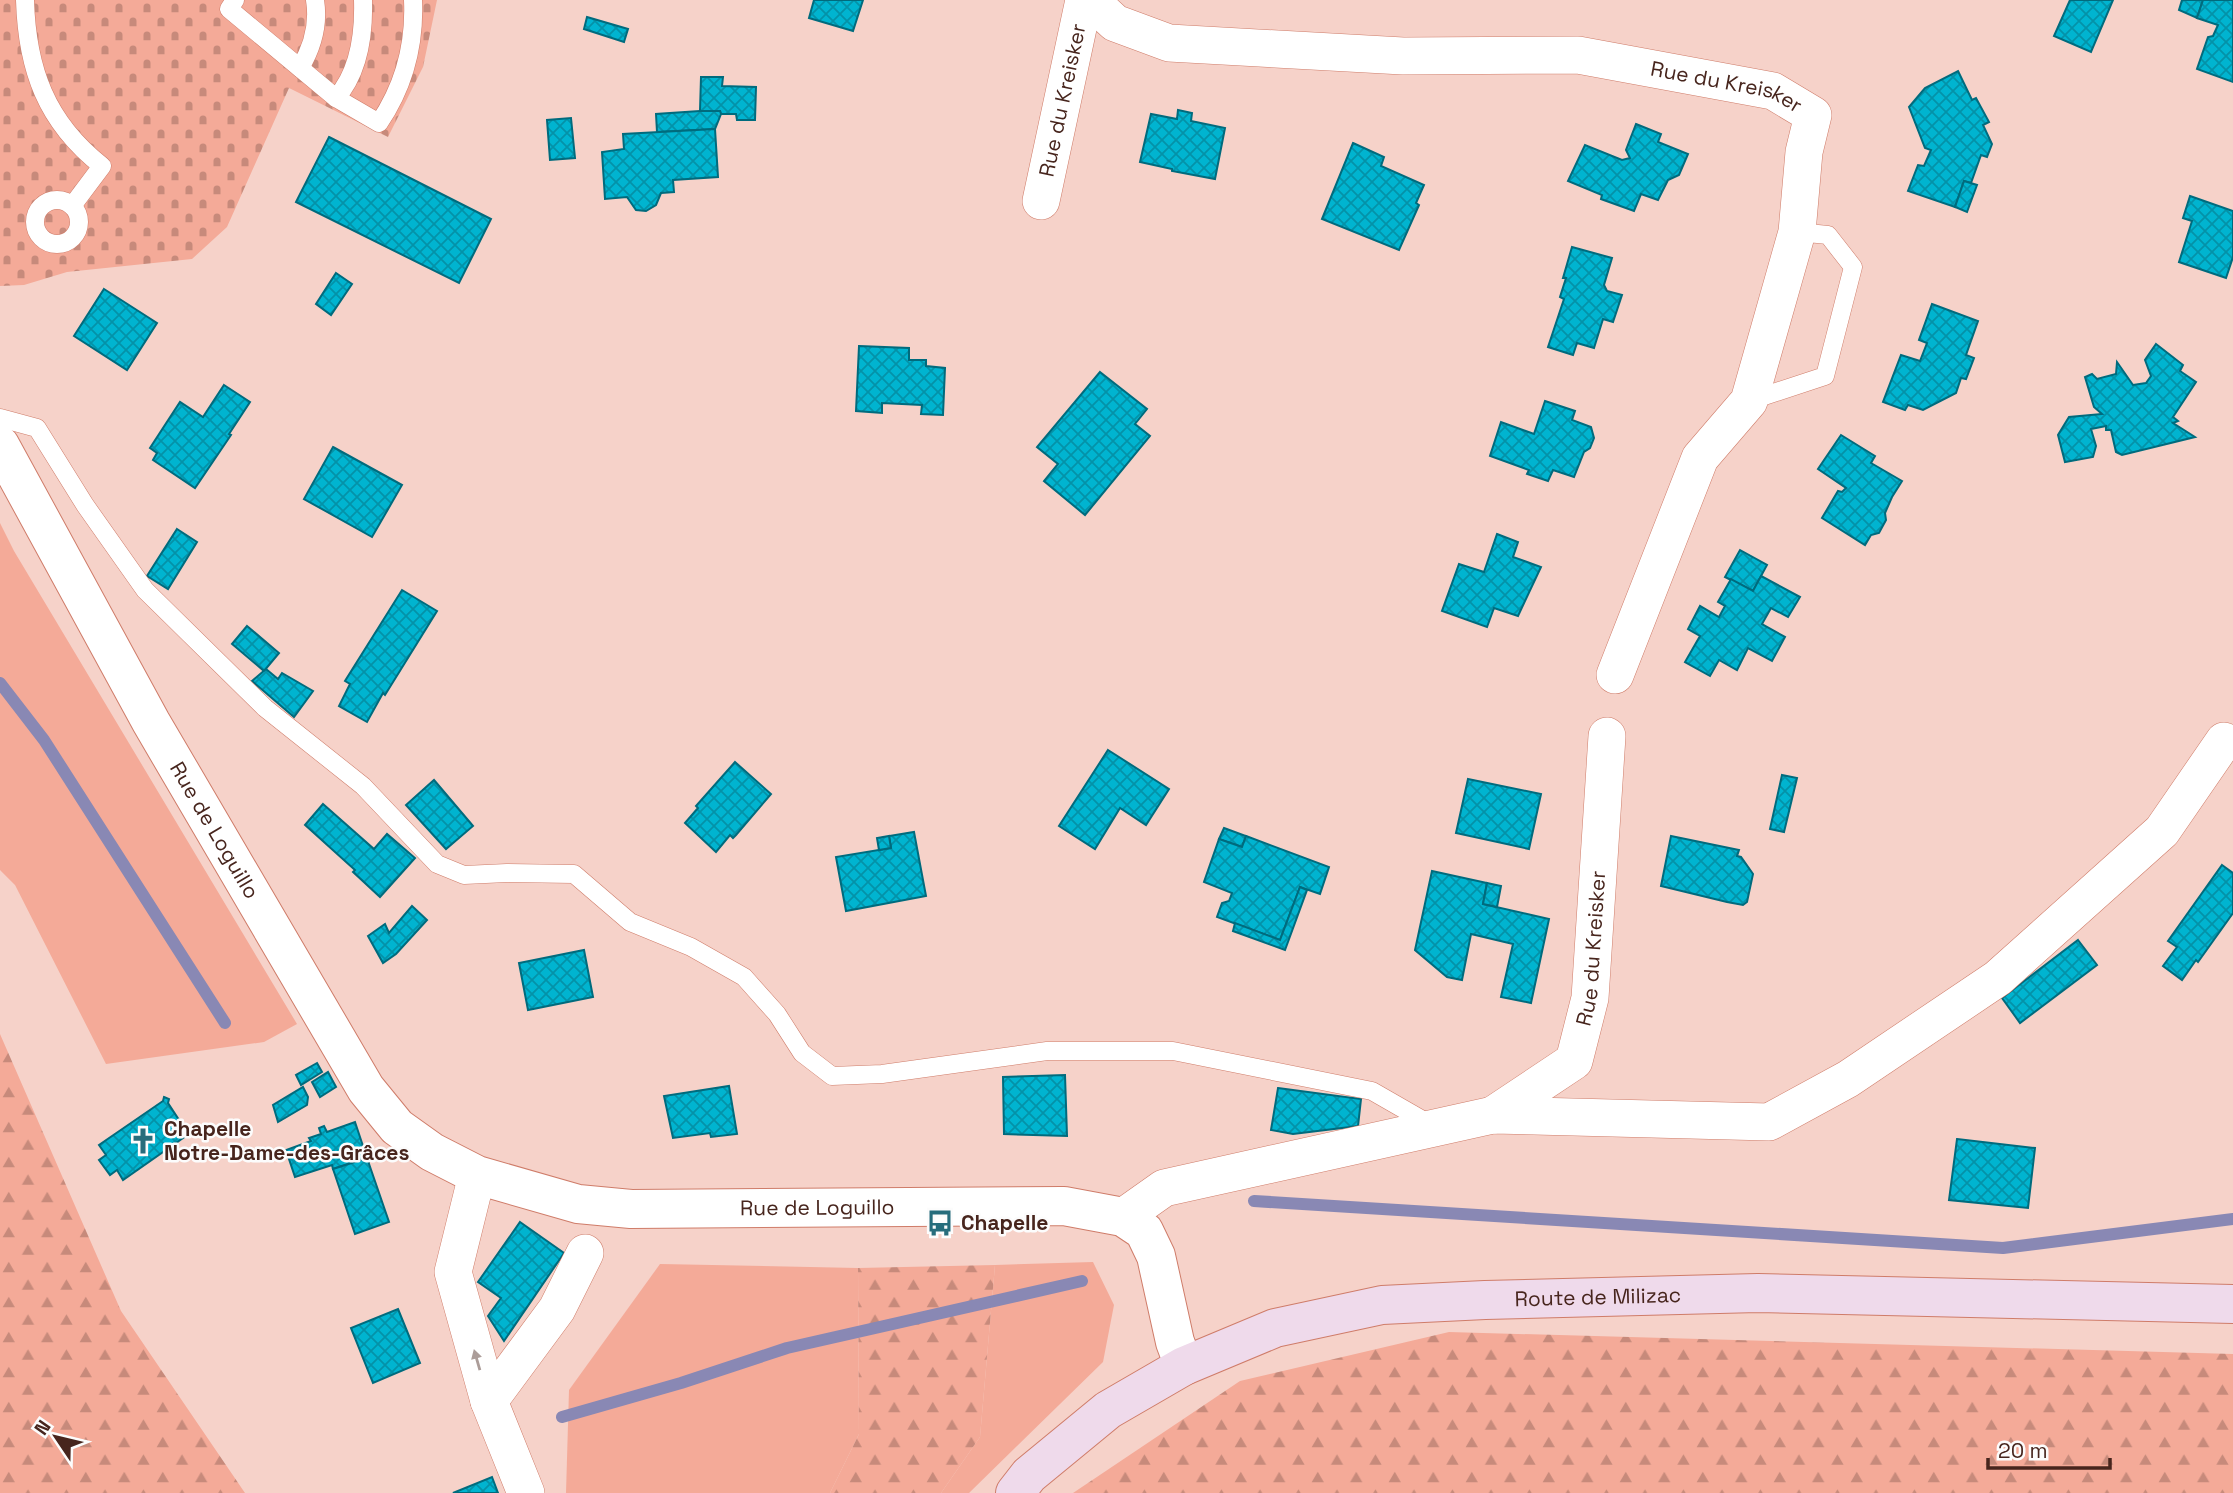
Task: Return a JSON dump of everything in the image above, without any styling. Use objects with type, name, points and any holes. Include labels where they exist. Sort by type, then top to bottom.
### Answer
[{"type":"main road","name":"Route de Milizac","points":[[1015,1493],[1029,1475],[1108,1410],[1184,1366],[1275,1328],[1382,1305],[1758,1293],[2233,1304]]},
{"type":"street","name":"Rue du Kreisker","points":[[1041,201],[1084,0]]},
{"type":"street","name":"Rue du Kreisker","points":[[1090,0],[1115,23],[1169,43],[1403,56],[1577,55],[1773,91],[1813,116],[1804,152],[1797,232],[1749,401],[1700,458],[1615,675]]},
{"type":"street","name":"Rue de Loguillo","points":[[0,445],[151,722],[366,1089],[397,1127],[432,1152],[477,1175],[578,1204],[632,1209],[1064,1206],[1123,1217]]},
{"type":"street","name":"Rue du Kreisker","points":[[1493,1115],[1574,1061],[1590,998],[1607,736]]},
{"type":"street","points":[[1184,1366],[1175,1342],[1156,1256],[1143,1231],[1123,1217],[1164,1188],[1493,1115],[1769,1122],[1848,1079],[1998,978],[2162,831],[2224,741]]},
{"type":"street","points":[[477,1175],[453,1272],[489,1401],[526,1493]]},
{"type":"street","points":[[489,1401],[557,1309],[584,1254]]},
{"type":"lane","points":[[25,0],[26,33],[32,66],[45,98],[62,127],[85,153],[102,166],[72,206]]},
{"type":"lane","points":[[300,68],[309,54],[314,37],[315,0]]},
{"type":"lane","points":[[336,98],[352,72],[360,48],[364,23],[363,0]]},
{"type":"lane","points":[[228,3],[336,98],[379,123],[398,89],[409,57],[414,24],[413,0]]},
{"type":"lane","points":[[1749,401],[1825,376],[1853,267],[1828,236],[1797,232]]},
{"type":"lane","points":[[0,418],[37,428],[85,505],[145,590],[265,708],[363,786],[437,864],[464,875],[574,874],[630,922],[691,947],[744,977],[777,1014],[802,1053],[832,1076],[882,1074],[1047,1051],[1173,1051],[1372,1091],[1436,1127]]},
{"type":"green space","points":[[0,0],[437,0],[423,67],[388,137],[289,88],[227,227],[192,259],[67,272],[24,285],[0,286]]},
{"type":"green space","points":[[0,523],[14,551],[297,1024],[264,1042],[106,1064],[15,885],[0,870]]},
{"type":"green space","points":[[0,1034],[121,1311],[245,1493],[0,1493]]},
{"type":"green space","points":[[1093,1262],[1114,1305],[1103,1362],[969,1493],[941,1493],[980,1437],[995,1265]]},
{"type":"green space","points":[[660,1264],[858,1268],[859,1434],[830,1493],[566,1493],[569,1390]]},
{"type":"green space","points":[[995,1265],[980,1437],[941,1493],[830,1493],[859,1434],[858,1268]]},
{"type":"green space","points":[[1449,1332],[2233,1354],[2233,1493],[1073,1493],[1240,1381]]},
{"type":"building","points":[[814,0],[863,0],[853,31],[809,18]]},
{"type":"building","points":[[2070,0],[2113,0],[2091,52],[2054,36]]},
{"type":"building","points":[[2182,0],[2203,0],[2197,18],[2179,10]]},
{"type":"building","points":[[2203,0],[2233,0],[2233,82],[2197,69],[2208,37],[2213,36],[2218,25],[2197,18]]},
{"type":"building","points":[[587,17],[628,29],[624,42],[584,29]]},
{"type":"building","points":[[1958,71],[1972,100],[1976,98],[1989,122],[1983,125],[1992,144],[1987,157],[1981,155],[1971,183],[1964,181],[1955,207],[1908,191],[1918,165],[1924,166],[1931,150],[1925,148],[1909,107],[1925,88]]},
{"type":"building","points":[[701,77],[723,77],[722,86],[756,87],[755,120],[737,120],[736,114],[721,114],[720,111],[700,111]]},
{"type":"building","points":[[1178,110],[1192,113],[1191,121],[1225,128],[1215,179],[1140,162],[1151,114],[1177,119]]},
{"type":"building","points":[[720,111],[715,129],[657,132],[656,114]]},
{"type":"building","points":[[571,118],[575,158],[550,160],[547,120]]},
{"type":"building","points":[[1636,124],[1661,134],[1658,142],[1688,154],[1679,175],[1668,180],[1658,200],[1641,194],[1634,211],[1601,199],[1602,195],[1568,181],[1585,145],[1622,160],[1630,158],[1626,150]]},
{"type":"building","points":[[715,129],[718,177],[673,180],[674,192],[661,193],[656,205],[646,211],[636,210],[627,197],[605,199],[602,152],[624,149],[623,134]]},
{"type":"building","points":[[329,137],[491,219],[459,283],[296,202]]},
{"type":"building","points":[[1353,143],[1384,157],[1381,166],[1424,185],[1416,203],[1419,205],[1399,250],[1322,219]]},
{"type":"building","points":[[1964,181],[1977,185],[1967,212],[1955,207]]},
{"type":"building","points":[[2190,196],[2233,211],[2233,257],[2226,278],[2179,262],[2192,221],[2183,218]]},
{"type":"building","points":[[1572,247],[1612,258],[1604,285],[1607,291],[1622,295],[1613,322],[1603,319],[1594,348],[1577,343],[1573,355],[1548,347],[1564,299],[1560,297]]},
{"type":"building","points":[[336,273],[352,284],[331,315],[316,304]]},
{"type":"building","points":[[104,289],[157,323],[127,370],[74,336]]},
{"type":"building","points":[[1932,304],[1978,321],[1966,355],[1974,358],[1966,379],[1961,378],[1956,393],[1923,410],[1908,405],[1905,410],[1883,402],[1901,355],[1920,361],[1927,343],[1919,340]]},
{"type":"building","points":[[2156,344],[2183,365],[2180,371],[2196,382],[2173,417],[2178,421],[2173,423],[2195,437],[2122,455],[2116,452],[2111,430],[2106,430],[2106,426],[2091,429],[2096,446],[2093,457],[2065,462],[2058,435],[2069,417],[2102,414],[2094,407],[2085,377],[2092,374],[2097,379],[2116,374],[2117,362],[2133,385],[2146,383],[2151,376],[2145,360]]},
{"type":"building","points":[[859,346],[909,348],[909,360],[926,360],[926,366],[945,368],[943,415],[921,414],[922,405],[882,403],[882,413],[856,411]]},
{"type":"building","points":[[1100,372],[1147,409],[1135,424],[1150,436],[1085,515],[1044,481],[1058,464],[1037,447]]},
{"type":"building","points":[[224,385],[250,402],[195,488],[153,460],[157,453],[150,448],[180,402],[203,417]]},
{"type":"building","points":[[1545,401],[1575,411],[1572,420],[1591,427],[1594,438],[1590,448],[1584,452],[1574,477],[1553,470],[1548,481],[1527,474],[1529,470],[1490,456],[1501,422],[1534,434]]},
{"type":"building","points":[[1841,435],[1875,456],[1871,463],[1902,481],[1892,497],[1885,513],[1886,520],[1879,533],[1871,535],[1865,545],[1822,518],[1838,491],[1842,492],[1846,488],[1818,469]]},
{"type":"building","points":[[333,447],[402,485],[372,537],[304,499]]},
{"type":"building","points":[[177,529],[197,542],[168,589],[147,576]]},
{"type":"building","points":[[1497,534],[1518,542],[1513,557],[1541,567],[1518,616],[1494,608],[1487,627],[1442,611],[1459,564],[1484,572]]},
{"type":"building","points":[[1740,550],[1767,565],[1753,591],[1725,577]]},
{"type":"building","points":[[1761,576],[1800,597],[1788,617],[1771,608],[1762,624],[1785,637],[1772,661],[1748,648],[1737,670],[1719,660],[1710,676],[1685,662],[1700,636],[1688,629],[1700,606],[1719,617],[1725,606],[1718,602],[1731,579],[1753,591]]},
{"type":"building","points":[[402,590],[437,611],[367,722],[339,706],[350,684],[345,681]]},
{"type":"building","points":[[247,626],[279,653],[264,671],[232,644]]},
{"type":"building","points":[[266,669],[278,679],[282,673],[313,691],[294,717],[252,681]]},
{"type":"building","points":[[1108,750],[1169,789],[1146,825],[1120,808],[1095,849],[1059,826]]},
{"type":"building","points":[[735,762],[771,794],[736,835],[733,838],[730,835],[716,852],[685,823],[698,808],[696,806]]},
{"type":"building","points":[[1782,775],[1797,778],[1784,832],[1770,829]]},
{"type":"building","points":[[1468,779],[1541,794],[1529,849],[1456,833]]},
{"type":"building","points":[[434,780],[473,826],[446,849],[406,805]]},
{"type":"building","points":[[323,804],[374,849],[387,834],[415,858],[380,897],[353,872],[355,870],[305,825]]},
{"type":"building","points":[[1224,828],[1246,836],[1242,847],[1219,839]]},
{"type":"building","points":[[914,832],[926,896],[846,911],[836,857],[891,848],[889,836]]},
{"type":"building","points":[[889,836],[891,848],[879,850],[877,838]]},
{"type":"building","points":[[1246,836],[1329,867],[1320,894],[1300,887],[1280,940],[1217,917],[1222,903],[1229,901],[1232,893],[1204,882],[1219,839],[1242,847]]},
{"type":"building","points":[[1671,836],[1739,850],[1737,856],[1741,857],[1753,874],[1747,902],[1743,905],[1661,886]]},
{"type":"building","points":[[2222,865],[2233,873],[2233,913],[2182,980],[2163,966],[2177,947],[2168,941]]},
{"type":"building","points":[[1432,871],[1487,883],[1483,904],[1549,919],[1531,1003],[1501,997],[1513,944],[1471,934],[1462,980],[1447,977],[1415,950]]},
{"type":"building","points":[[1487,883],[1501,886],[1497,907],[1483,904]]},
{"type":"building","points":[[1300,887],[1307,890],[1285,950],[1233,931],[1235,923],[1280,940]]},
{"type":"building","points":[[412,906],[427,920],[396,954],[383,963],[368,936],[385,924],[389,933]]},
{"type":"building","points":[[2078,940],[2097,965],[2020,1023],[2002,998]]},
{"type":"building","points":[[584,950],[593,997],[528,1010],[519,963]]},
{"type":"building","points":[[317,1063],[322,1072],[301,1085],[296,1075]]},
{"type":"building","points":[[328,1072],[336,1087],[320,1097],[312,1082]]},
{"type":"building","points":[[1065,1075],[1067,1136],[1004,1134],[1003,1077]]},
{"type":"building","points":[[729,1086],[737,1134],[711,1137],[710,1133],[673,1138],[664,1096]]},
{"type":"building","points":[[303,1087],[308,1097],[307,1105],[278,1122],[273,1105]]},
{"type":"building","points":[[1278,1088],[1361,1099],[1358,1126],[1293,1134],[1271,1130]]},
{"type":"building","name":"Chapelle Notre-Dame-des-Grâces","points":[[164,1097],[169,1099],[168,1103],[187,1132],[191,1133],[190,1136],[186,1136],[123,1180],[117,1170],[110,1175],[99,1160],[106,1155],[99,1145],[163,1101]]},
{"type":"building","points":[[355,1122],[367,1158],[333,1169],[332,1165],[295,1177],[286,1150],[311,1141],[309,1138],[321,1134],[319,1128],[324,1126],[327,1132]]},
{"type":"building","points":[[1957,1139],[2035,1148],[2028,1208],[1949,1200]]},
{"type":"building","points":[[367,1158],[389,1222],[355,1234],[333,1169]]},
{"type":"building","points":[[520,1222],[564,1253],[504,1341],[488,1316],[501,1298],[478,1282]]},
{"type":"building","points":[[398,1309],[420,1363],[373,1383],[351,1328]]},
{"type":"building","points":[[492,1477],[498,1493],[453,1493]]},
{"type":"waterway","points":[[0,683],[44,740],[225,1023]]},
{"type":"waterway","points":[[1254,1201],[2003,1248],[2233,1219]]},
{"type":"waterway","points":[[562,1417],[681,1383],[787,1348],[1082,1281]]},
{"type":"place","name":"Chapelle Notre-Dame-des-Grâces","points":[[143,1141]]},
{"type":"place","name":"Chapelle","points":[[940,1223]]}]
